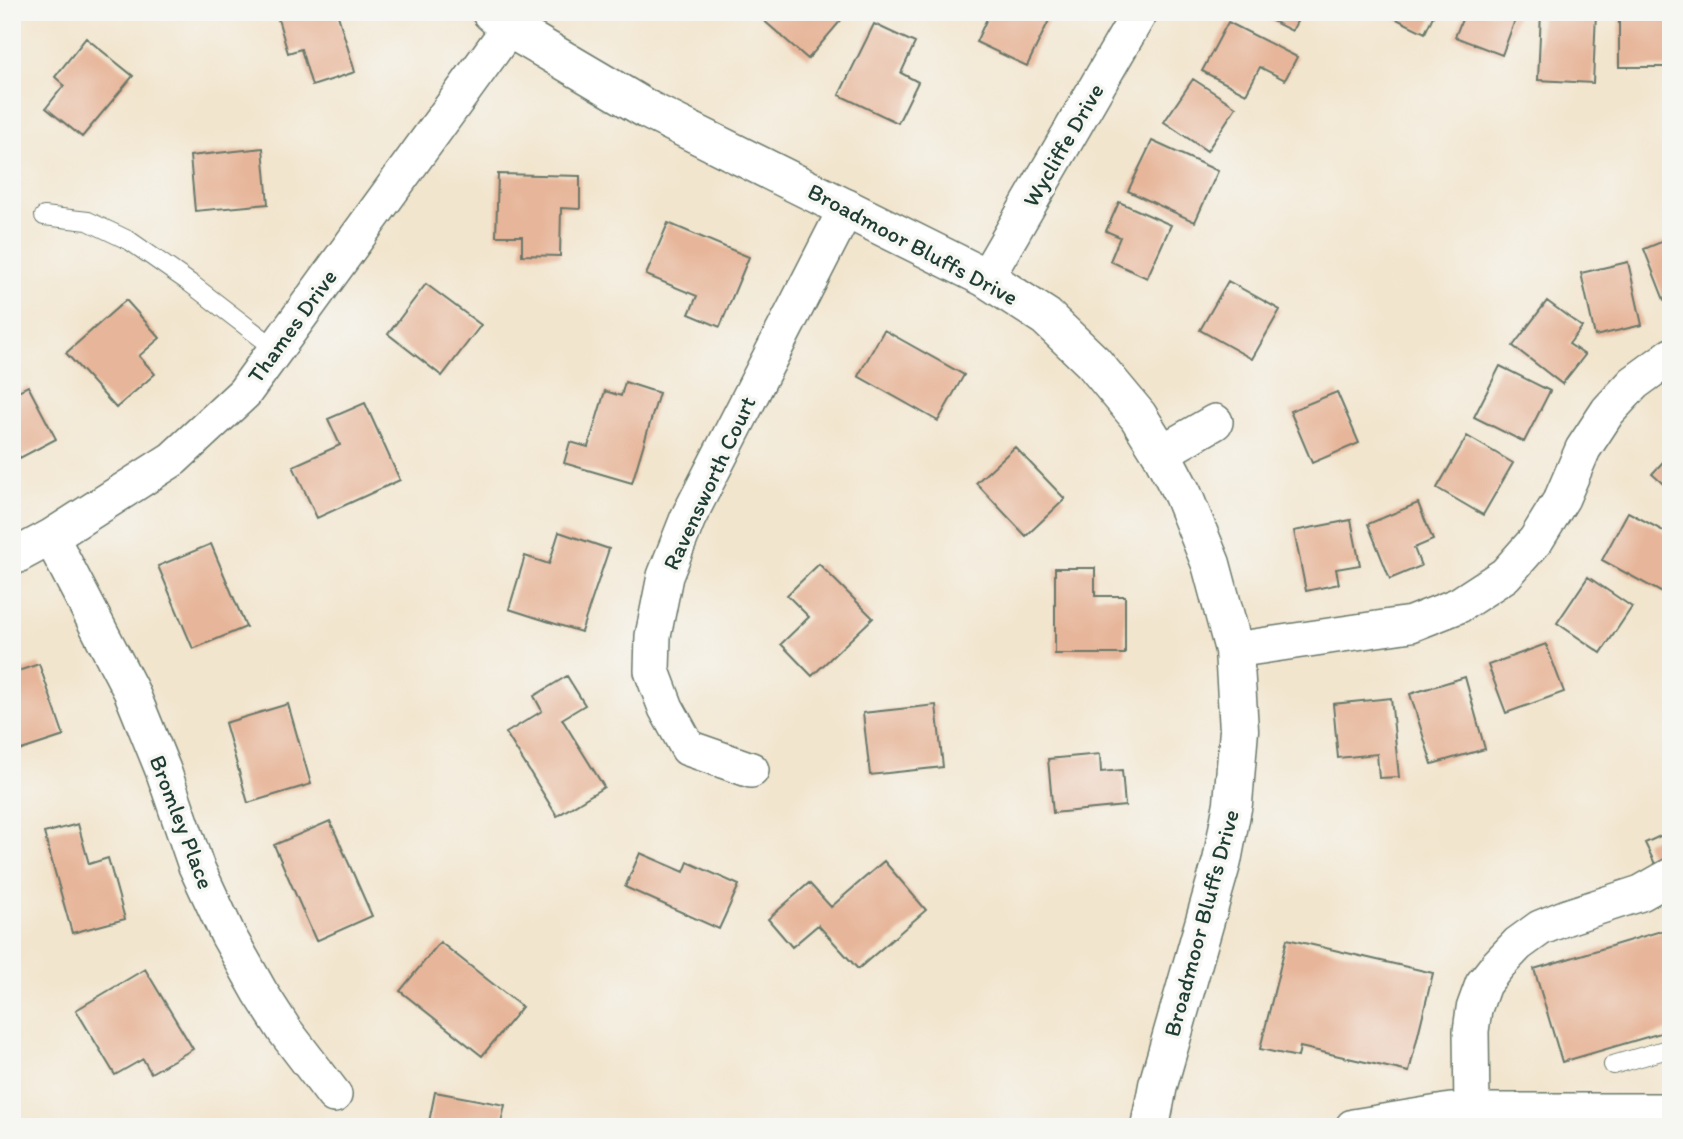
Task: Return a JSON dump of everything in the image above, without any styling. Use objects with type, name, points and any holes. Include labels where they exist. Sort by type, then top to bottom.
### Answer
[{"type":"street","name":"Wycliffe Drive","points":[[986,278],[1140,12]]},
{"type":"street","name":"Broadmoor Bluffs Drive","points":[[500,20],[648,110],[986,278],[1046,317],[1093,362],[1138,416],[1161,453],[1183,495],[1211,564],[1234,650],[1239,730],[1233,803],[1222,861],[1158,1085],[1150,1127]]},
{"type":"street","name":"Thames Drive","points":[[12,558],[51,537],[173,459],[244,393],[500,20]]},
{"type":"street","name":"Ravensworth Court","points":[[751,770],[688,748],[666,708],[652,671],[653,636],[665,576],[688,518],[847,207]]},
{"type":"street","points":[[1234,650],[1411,624],[1458,605],[1506,575],[1536,540],[1556,508],[1583,449],[1608,411],[1634,383],[1671,356]]},
{"type":"street","points":[[1161,453],[1215,422]]},
{"type":"street","name":"Bromley Place","points":[[51,537],[131,691],[197,866],[228,935],[285,1031],[334,1095]]},
{"type":"street","points":[[1472,1111],[1471,1031],[1474,1009],[1483,985],[1498,965],[1518,944],[1540,928],[1641,892],[1671,876]]},
{"type":"street","points":[[1353,1127],[1451,1111],[1671,1111]]},
{"type":"lane","points":[[44,216],[88,221],[130,241],[276,348]]},
{"type":"lane","points":[[1613,1065],[1671,1048]]},
{"type":"building","points":[[276,12],[337,12],[355,72],[312,86],[301,49],[288,53]]},
{"type":"building","points":[[754,12],[848,12],[808,59]]},
{"type":"building","points":[[990,12],[1053,12],[1027,66],[976,42]]},
{"type":"building","points":[[1254,12],[1302,12],[1292,31]]},
{"type":"building","points":[[1382,12],[1435,12],[1425,33]]},
{"type":"building","points":[[1465,12],[1518,12],[1502,55],[1455,37]]},
{"type":"building","points":[[1541,12],[1596,12],[1593,83],[1538,80]]},
{"type":"building","points":[[1619,15],[1671,15],[1671,67],[1619,67]]},
{"type":"building","points":[[1228,22],[1297,57],[1285,80],[1260,67],[1246,94],[1202,71]]},
{"type":"building","points":[[874,24],[915,43],[901,73],[918,82],[898,123],[839,95]]},
{"type":"building","points":[[86,38],[133,76],[82,137],[46,108],[64,85],[55,77]]},
{"type":"building","points":[[1193,79],[1236,107],[1207,151],[1164,122]]},
{"type":"building","points":[[1152,141],[1218,171],[1195,222],[1128,191]]},
{"type":"building","points":[[263,148],[268,204],[195,211],[190,156]]},
{"type":"building","points":[[498,174],[580,176],[580,209],[561,208],[560,256],[522,255],[522,236],[496,236]]},
{"type":"building","points":[[1119,202],[1171,225],[1147,278],[1110,261],[1120,237],[1106,231]]},
{"type":"building","points":[[668,223],[749,257],[720,327],[689,314],[697,296],[646,275]]},
{"type":"building","points":[[1671,238],[1671,298],[1664,300],[1644,249]]},
{"type":"building","points":[[1628,262],[1642,325],[1595,336],[1581,273]]},
{"type":"building","points":[[1228,281],[1280,310],[1252,359],[1200,330]]},
{"type":"building","points":[[426,284],[481,325],[442,376],[388,334]]},
{"type":"building","points":[[126,300],[160,338],[139,356],[155,374],[116,408],[66,353]]},
{"type":"building","points":[[1547,301],[1582,327],[1569,344],[1585,355],[1562,384],[1513,346]]},
{"type":"building","points":[[884,330],[964,375],[938,421],[858,376]]},
{"type":"building","points":[[1500,366],[1550,391],[1524,442],[1474,417]]},
{"type":"building","points":[[625,382],[659,393],[632,483],[564,463],[570,442],[588,447],[605,391],[621,396]]},
{"type":"building","points":[[28,386],[56,439],[20,458],[14,446],[12,447],[12,394]]},
{"type":"building","points":[[1337,392],[1359,443],[1312,463],[1290,411]]},
{"type":"building","points":[[365,403],[400,480],[317,518],[293,466],[340,445],[328,419]]},
{"type":"building","points":[[1467,436],[1513,463],[1483,515],[1437,488]]},
{"type":"building","points":[[1015,447],[1065,499],[1026,536],[976,483]]},
{"type":"building","points":[[1671,453],[1671,491],[1652,474]]},
{"type":"building","points":[[1418,503],[1433,540],[1414,548],[1421,566],[1390,579],[1368,524]]},
{"type":"building","points":[[1628,512],[1671,535],[1671,592],[1668,596],[1602,560]]},
{"type":"building","points":[[1351,520],[1360,565],[1336,569],[1339,584],[1306,591],[1294,531]]},
{"type":"building","points":[[559,532],[609,549],[581,632],[509,609],[525,556],[549,564]]},
{"type":"building","points":[[211,544],[246,627],[193,649],[158,566]]},
{"type":"building","points":[[819,564],[873,618],[812,676],[781,644],[809,617],[787,595]]},
{"type":"building","points":[[1055,568],[1095,568],[1095,596],[1125,596],[1125,654],[1055,654]]},
{"type":"building","points":[[1588,577],[1632,607],[1601,653],[1557,623]]},
{"type":"building","points":[[1546,644],[1564,692],[1506,713],[1488,665]]},
{"type":"building","points":[[39,664],[64,736],[12,753],[12,673]]},
{"type":"building","points":[[567,676],[585,705],[562,719],[604,787],[557,816],[506,733],[542,711],[534,696]]},
{"type":"building","points":[[1465,677],[1485,749],[1432,764],[1410,694]]},
{"type":"building","points":[[1391,698],[1399,777],[1379,778],[1377,754],[1338,758],[1333,704]]},
{"type":"building","points":[[288,704],[311,784],[248,803],[225,723]]},
{"type":"building","points":[[936,705],[943,767],[870,775],[863,713]]},
{"type":"building","points":[[1100,754],[1101,772],[1122,770],[1125,806],[1053,813],[1048,759]]},
{"type":"building","points":[[330,821],[372,916],[316,941],[274,845]]},
{"type":"building","points":[[78,824],[89,864],[108,858],[125,919],[72,933],[44,833]]},
{"type":"building","points":[[1671,831],[1671,856],[1655,864],[1645,843]]},
{"type":"building","points":[[640,853],[684,872],[688,862],[739,885],[719,929],[625,887]]},
{"type":"building","points":[[884,861],[926,910],[858,969],[818,925],[792,947],[768,919],[809,883],[831,907]]},
{"type":"building","points":[[1671,928],[1671,1030],[1562,1062],[1534,969]]},
{"type":"building","points":[[1287,939],[1433,973],[1409,1072],[1300,1047],[1298,1057],[1260,1049]]},
{"type":"building","points":[[440,942],[522,1007],[482,1056],[400,991]]},
{"type":"building","points":[[145,969],[193,1049],[151,1073],[143,1059],[115,1075],[76,1010]]},
{"type":"building","points":[[435,1092],[505,1105],[500,1127],[428,1127]]}]
